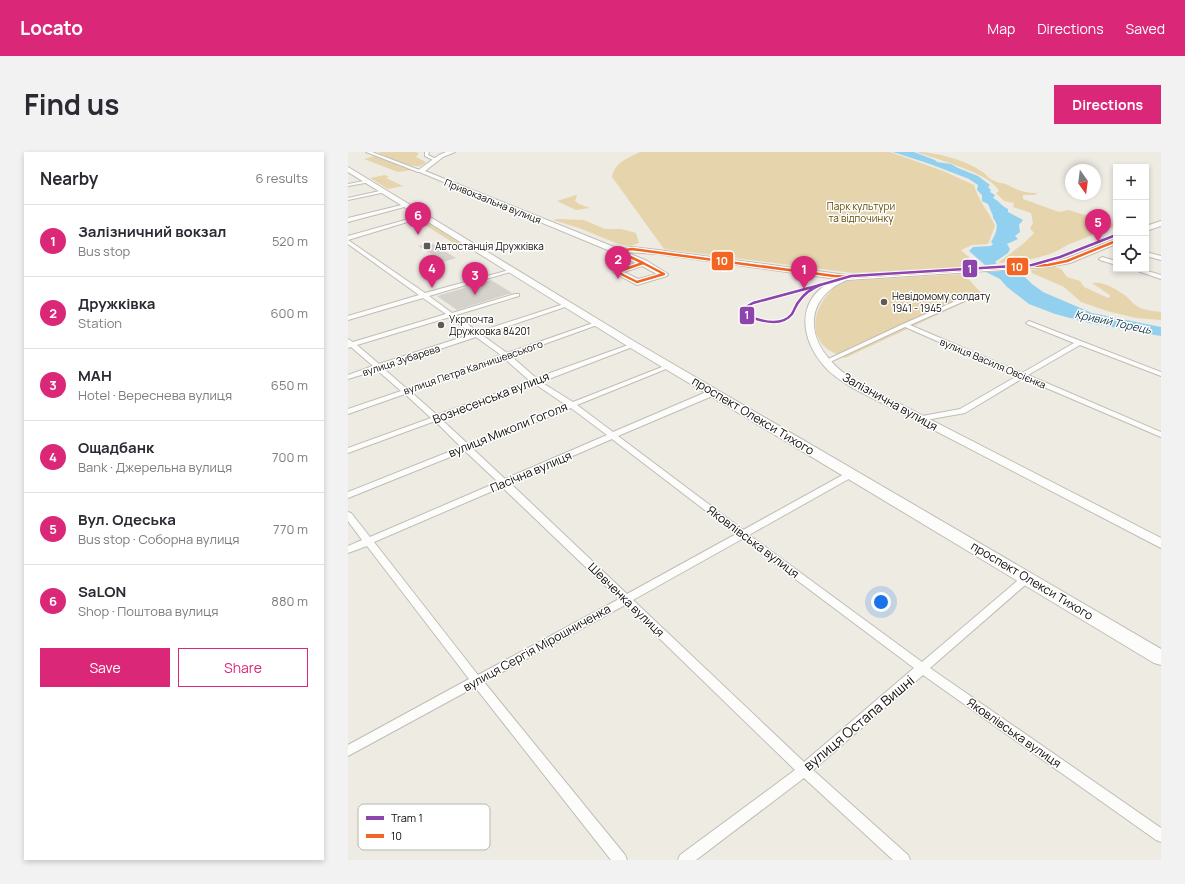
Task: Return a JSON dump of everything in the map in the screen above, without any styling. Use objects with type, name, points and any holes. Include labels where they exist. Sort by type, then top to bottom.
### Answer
[{"type":"main road","name":"проспект Олекси Тихого","points":[[348,169],[511,270],[569,304],[633,345],[1161,658]]},
{"type":"street","name":"Привокзальна вулиця","points":[[368,152],[420,171],[618,250],[644,264]]},
{"type":"street","points":[[427,152],[426,155],[436,160]]},
{"type":"street","points":[[420,171],[436,160],[452,152]]},
{"type":"street","points":[[348,179],[356,184]]},
{"type":"street","points":[[348,185],[369,181]]},
{"type":"street","points":[[348,199],[384,191]]},
{"type":"street","points":[[348,220],[406,205]]},
{"type":"street","points":[[348,238],[425,216]]},
{"type":"street","points":[[1149,228],[1159,225]]},
{"type":"street","name":"Яковлівська вулиця","points":[[348,242],[422,296],[450,314],[506,356],[535,381],[572,405],[614,436],[923,669],[1161,836]]},
{"type":"street","name":"Залізнична вулиця","points":[[1113,244],[1067,261],[1023,267],[852,277],[827,286],[819,294],[811,312],[809,327],[813,338],[826,362],[843,377],[920,420],[1161,544]]},
{"type":"street","name":"Привокзальна вулиця","points":[[618,250],[639,250],[834,276],[852,277]]},
{"type":"street","points":[[1149,255],[1161,258]]},
{"type":"street","points":[[1102,259],[1113,262]]},
{"type":"street","points":[[348,318],[511,270]]},
{"type":"street","points":[[1145,272],[1161,277]]},
{"type":"street","points":[[349,344],[517,295]]},
{"type":"street","points":[[826,362],[967,298]]},
{"type":"street","name":"вулиця Зубарева","points":[[348,378],[569,304]]},
{"type":"street","name":"вулиця Петра Калнишевського","points":[[348,412],[598,323]]},
{"type":"street","points":[[1029,323],[1161,374]]},
{"type":"street","name":"вулиця Василя Овсієнка","points":[[906,326],[1161,435]]},
{"type":"street","points":[[920,420],[962,411],[1079,342]]},
{"type":"street","name":"Шевченка вулиця","points":[[349,344],[436,418],[804,770],[902,860]]},
{"type":"street","name":"Вознесенська вулиця","points":[[348,451],[633,345]]},
{"type":"street","name":"вулиця Миколи Гоголя","points":[[348,495],[669,366]]},
{"type":"street","name":"Пасічна вулиця","points":[[348,550],[714,392]]},
{"type":"street","name":"вулиця Сергія Мірошниченка","points":[[348,751],[625,600],[851,474]]},
{"type":"street","points":[[348,515],[477,681],[620,860]]},
{"type":"street","name":"вулиця Остапа Вишні","points":[[685,860],[804,770],[1027,578]]},
{"type":"green space","points":[[415,152],[419,153],[416,157],[426,162],[417,166],[403,164],[378,153]]},
{"type":"green space","name":"Парк культури та відпочинку","points":[[640,152],[890,152],[943,171],[974,185],[978,196],[995,226],[988,244],[972,245],[961,250],[979,266],[853,273],[664,249],[612,177],[613,172],[619,165],[626,159]]},
{"type":"green space","points":[[917,152],[941,155],[967,163],[995,181],[1029,193],[1038,193],[1034,195],[1023,195],[1023,199],[1059,212],[1068,210],[1113,223],[1113,227],[1042,256],[1025,260],[998,263],[1024,243],[1034,233],[1030,228],[1033,223],[1031,213],[1013,207],[1014,203],[1004,201],[996,193],[999,191],[994,184],[962,167]]},
{"type":"green space","points":[[375,156],[412,170],[398,172],[364,159]]},
{"type":"green space","points":[[385,175],[389,177],[386,178],[403,186],[388,189],[370,178]]},
{"type":"green space","points":[[576,195],[575,201],[590,208],[576,210],[557,201]]},
{"type":"green space","points":[[422,219],[459,243],[457,245],[417,220]]},
{"type":"green space","points":[[553,220],[584,220],[605,229],[621,229],[636,233],[639,243],[630,246],[616,243],[579,228]]},
{"type":"green space","points":[[1055,267],[1061,269],[1067,277],[1080,281],[1084,287],[1108,298],[1111,296],[1092,283],[1101,283],[1115,289],[1140,308],[1161,312],[1161,320],[1136,318],[1107,311],[1081,302],[1064,287],[1032,273],[1031,270]]},
{"type":"green space","points":[[964,274],[982,294],[845,358],[826,348],[820,341],[815,326],[818,310],[826,296],[834,289],[848,281]]},
{"type":"water","points":[[893,152],[914,152],[937,162],[951,164],[978,176],[990,185],[988,187],[991,190],[990,192],[995,195],[993,198],[1008,209],[1008,212],[1023,220],[1019,225],[1020,232],[1015,236],[1018,239],[1007,244],[1010,249],[1008,253],[995,262],[997,264],[985,265],[969,251],[973,247],[991,246],[993,244],[991,242],[997,227],[988,204],[982,201],[982,195],[977,190],[978,185],[969,179]]},
{"type":"water","name":"Кривий Торець","points":[[1018,270],[1032,284],[1043,292],[1092,313],[1161,327],[1161,336],[1089,323],[1055,314],[1029,304],[1007,287],[1000,279],[986,272]]},
{"type":"building","points":[[431,243],[456,258],[434,265],[425,259],[436,257],[418,246]]},
{"type":"building","points":[[491,280],[512,293],[457,310],[437,296]]},
{"type":"tram line","name":"1","points":[[820,285],[851,276],[1032,265],[1060,257],[1113,236]]},
{"type":"tram line","name":"1","points":[[820,285],[804,295],[799,301],[794,312],[784,320],[767,322],[754,319],[749,317],[742,309],[753,303],[820,285]]},
{"type":"transit line","name":"10","points":[[643,263],[618,251],[632,249],[834,276],[852,277],[1048,265],[1067,261],[1113,242]]},
{"type":"transit line","name":"10","points":[[643,263],[664,274],[637,282],[617,272],[643,263]]},
{"type":"place","name":"SaLON","points":[[418,235]]},
{"type":"place","name":"Вул. Одеська","points":[[1098,242]]},
{"type":"place","name":"Автостанція Дружківка","points":[[427,246]]},
{"type":"place","name":"Дружківка","points":[[618,279]]},
{"type":"place","name":"Ощадбанк","points":[[432,288]]},
{"type":"place","name":"Залізничний вокзал","points":[[804,289]]},
{"type":"place","name":"МАН","points":[[475,295]]},
{"type":"place","name":"Невідомому солдату 1941 - 1945","points":[[884,302]]},
{"type":"place","name":"Укрпочта Дружковка 84201","points":[[441,325]]}]
